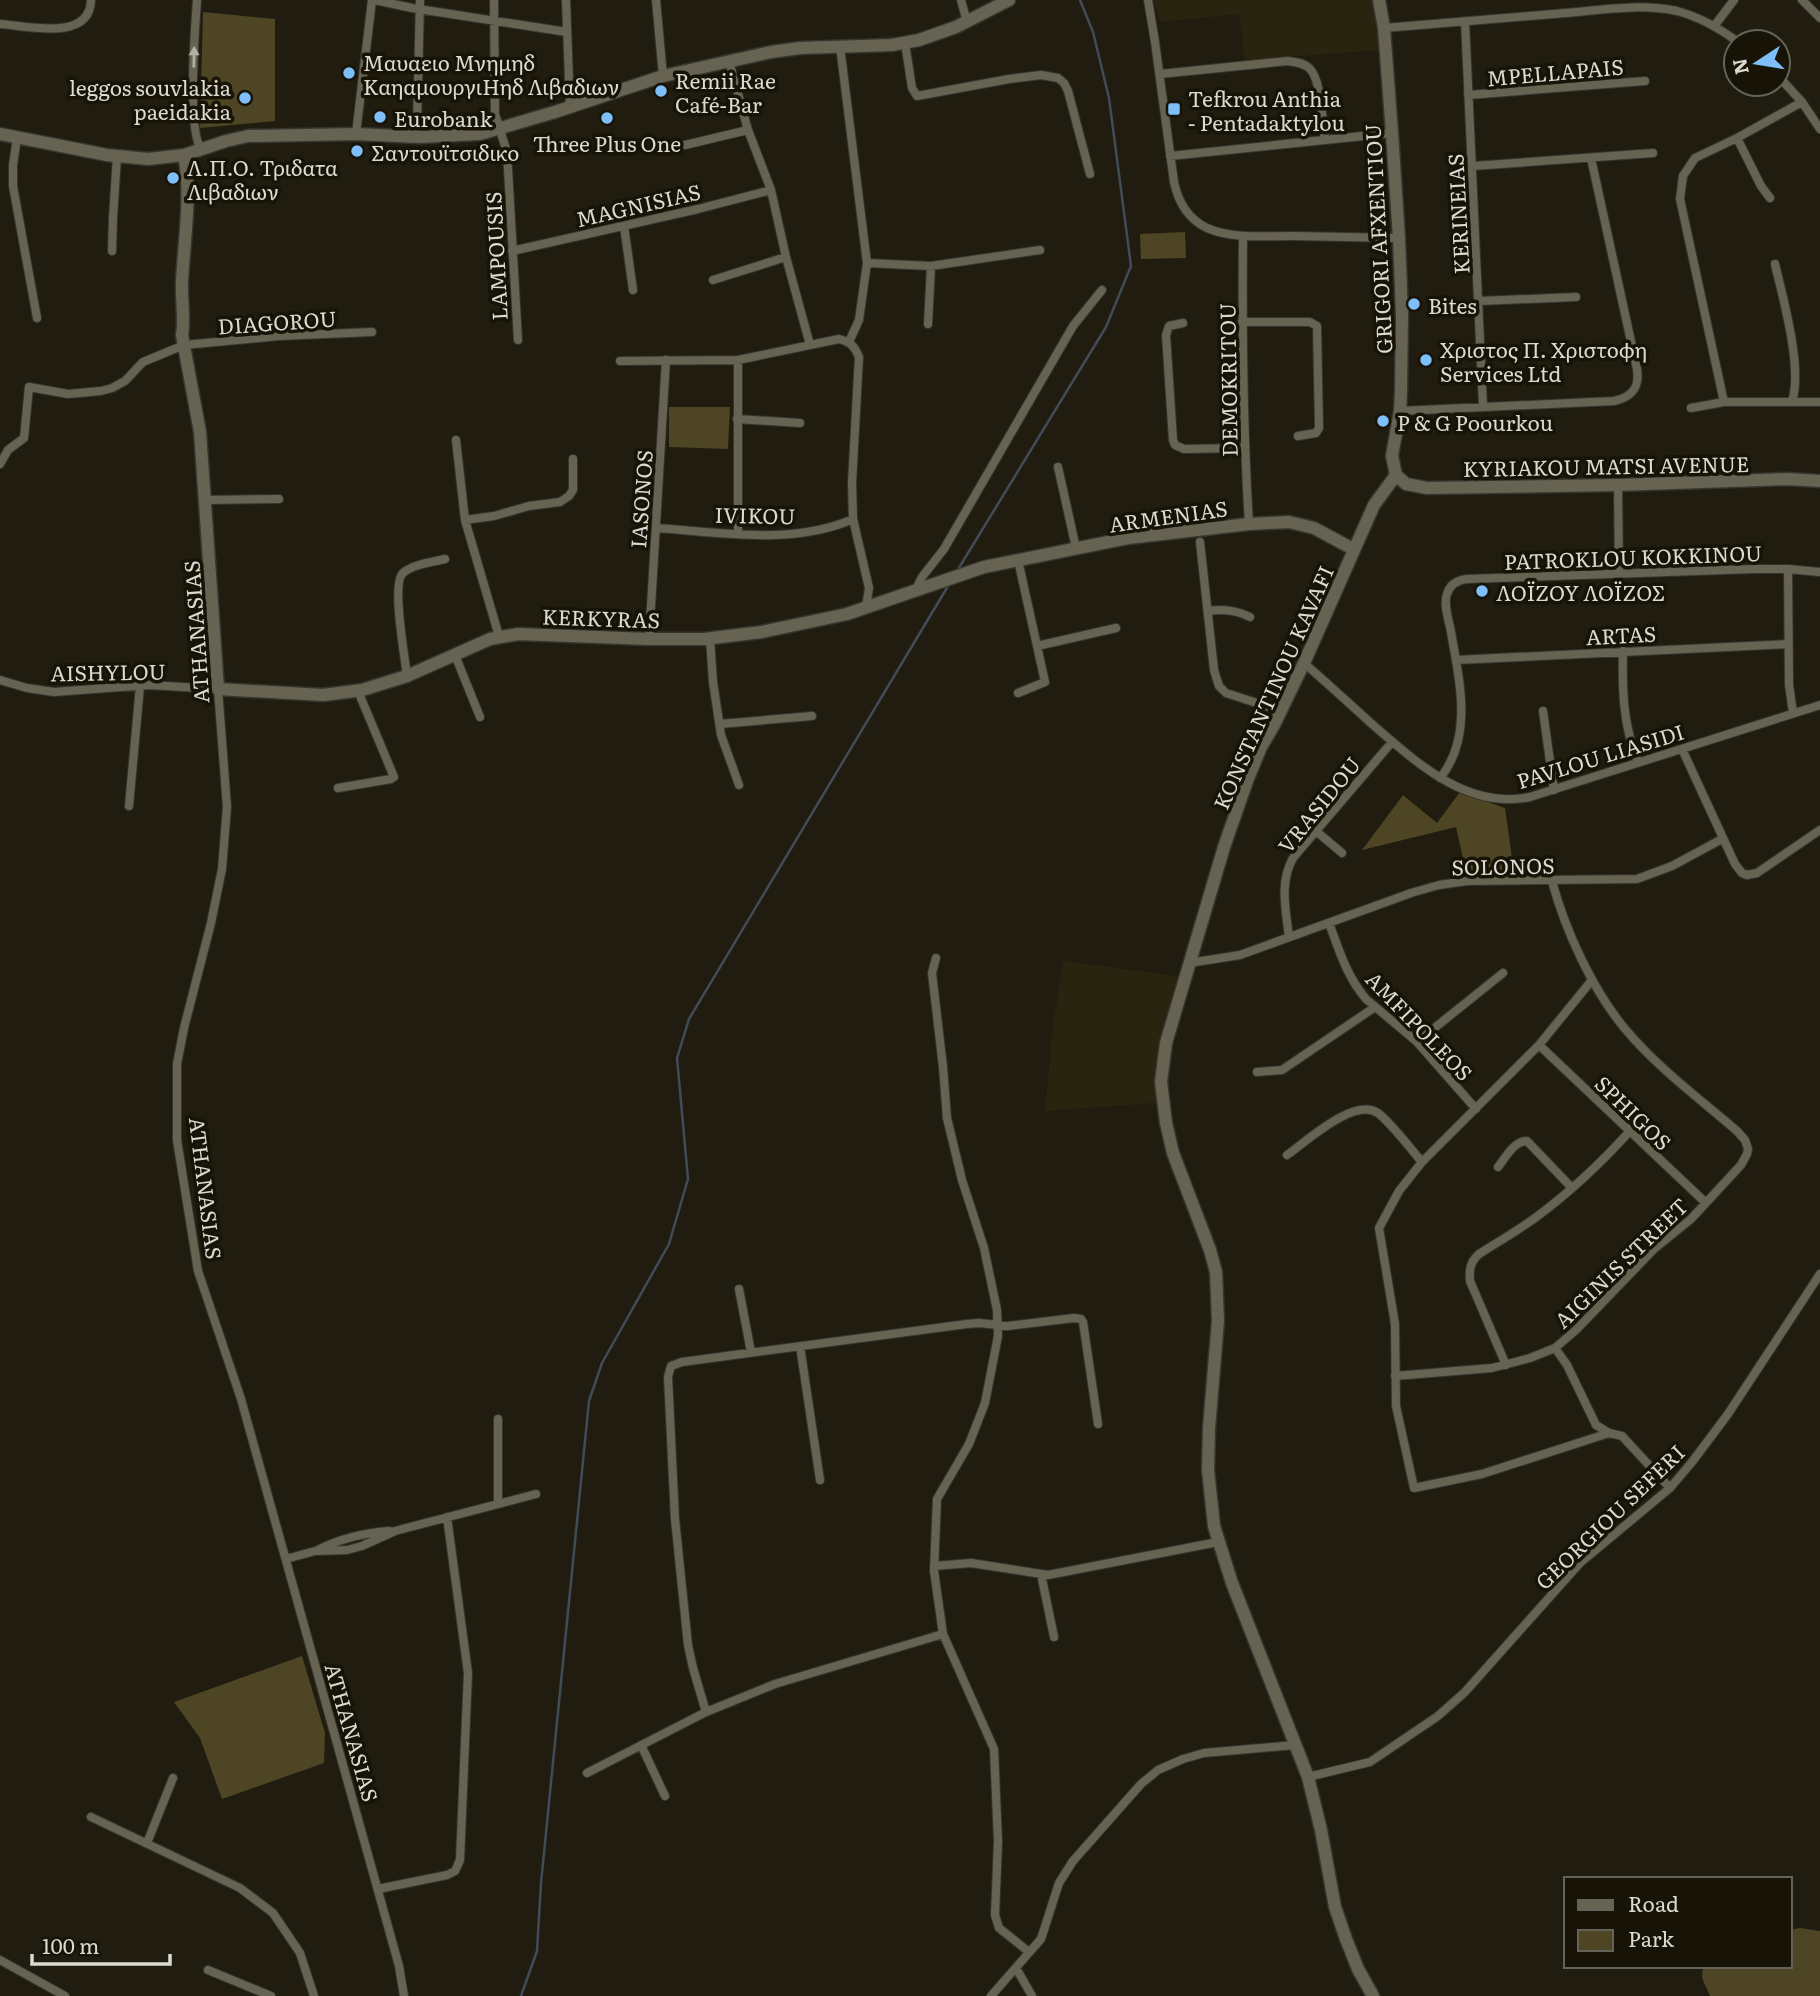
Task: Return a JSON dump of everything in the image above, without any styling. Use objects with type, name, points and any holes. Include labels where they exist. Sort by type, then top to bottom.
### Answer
[{"type":"street","points":[[0,23],[61,29],[86,18],[91,10],[91,0]]},
{"type":"street","points":[[197,0],[194,134],[201,149]]},
{"type":"street","points":[[356,134],[373,0],[420,4],[567,32]]},
{"type":"street","name":"LAMPOUSIS","points":[[494,0],[495,114],[507,152],[518,340]]},
{"type":"street","points":[[566,0],[570,107]]},
{"type":"street","points":[[656,0],[663,76]]},
{"type":"street","points":[[961,0],[967,22]]},
{"type":"street","points":[[0,134],[117,156],[148,159],[184,155],[248,136],[356,134],[419,137],[480,134],[663,76],[729,61],[800,48],[905,43],[943,33],[1009,0]]},
{"type":"street","points":[[1147,0],[1175,190],[1187,212],[1207,228],[1243,236],[1399,238]]},
{"type":"street","name":"GRIGORI AFXENTIOU","points":[[1379,0],[1384,28],[1399,238],[1402,355],[1400,411],[1392,456],[1396,475]]},
{"type":"street","points":[[1715,25],[1734,0]]},
{"type":"street","points":[[1802,0],[1820,18]]},
{"type":"street","points":[[419,137],[420,4]]},
{"type":"street","points":[[1384,28],[1615,4],[1688,14],[1722,30]]},
{"type":"street","name":"KERINEIAS","points":[[1465,21],[1483,406]]},
{"type":"street","points":[[905,43],[912,88],[918,96],[1018,77],[1047,75],[1061,80],[1068,91],[1090,174]]},
{"type":"street","points":[[841,46],[867,263],[859,320],[849,342]]},
{"type":"street","points":[[729,61],[748,130],[771,190],[810,345]]},
{"type":"street","points":[[1160,74],[1288,61],[1304,64],[1313,72],[1317,84],[1325,139]]},
{"type":"street","name":"MPELLAPAIS","points":[[1468,95],[1645,81]]},
{"type":"street","points":[[1792,92],[1820,128]]},
{"type":"street","points":[[1724,402],[1680,199],[1682,176],[1695,158],[1801,102]]},
{"type":"street","points":[[664,150],[748,130]]},
{"type":"street","points":[[1170,156],[1392,133]]},
{"type":"street","points":[[17,138],[13,186],[37,318]]},
{"type":"street","points":[[1737,138],[1770,198]]},
{"type":"street","points":[[1472,166],[1653,153]]},
{"type":"street","name":"ATHANASIAS","points":[[184,155],[187,187],[182,283],[184,345],[201,432],[227,807],[222,869],[177,1064],[177,1140],[198,1271],[241,1399],[378,1889],[399,1966],[404,1996]]},
{"type":"street","points":[[112,251],[117,156]]},
{"type":"street","points":[[1400,411],[1614,401],[1625,398],[1634,391],[1638,382],[1637,369],[1591,158]]},
{"type":"street","name":"MAGNISIAS","points":[[512,251],[771,190]]},
{"type":"street","points":[[624,226],[634,290]]},
{"type":"street","name":"DEMOKRITOU","points":[[1243,236],[1242,322],[1249,524]]},
{"type":"street","points":[[867,263],[932,265],[1041,250]]},
{"type":"street","points":[[713,280],[786,257]]},
{"type":"street","points":[[1775,264],[1787,317],[1796,381],[1792,401]]},
{"type":"street","points":[[928,324],[932,265]]},
{"type":"street","points":[[919,590],[922,577],[944,549],[1073,327],[1102,290]]},
{"type":"street","points":[[1479,301],[1576,297]]},
{"type":"street","points":[[1242,322],[1310,322],[1317,326],[1319,428],[1316,433],[1298,436]]},
{"type":"street","points":[[1183,323],[1169,326],[1166,335],[1175,445],[1184,449],[1245,448]]},
{"type":"street","name":"DIAGOROU","points":[[0,464],[8,450],[24,438],[29,387],[68,394],[101,391],[125,381],[143,362],[184,345],[279,336],[372,332]]},
{"type":"street","points":[[620,361],[738,360],[839,338],[855,348],[859,357],[852,483],[853,519],[869,588],[866,607]]},
{"type":"street","name":"IASONOS","points":[[649,639],[666,360]]},
{"type":"street","points":[[738,360],[738,533]]},
{"type":"street","points":[[1691,408],[1724,402],[1820,401]]},
{"type":"street","points":[[737,419],[800,423]]},
{"type":"street","points":[[456,440],[465,520],[499,636]]},
{"type":"street","points":[[465,520],[563,500],[573,490],[573,459]]},
{"type":"street","points":[[1058,467],[1076,548]]},
{"type":"street","name":"KYRIAKOU MATSI AVENUE","points":[[1396,475],[1406,484],[1418,488],[1788,479],[1820,481]]},
{"type":"street","name":"KONSTANTINOU KAVAFI","points":[[1373,1996],[1358,1969],[1335,1907],[1308,1777],[1219,1542],[1212,1516],[1208,1470],[1218,1321],[1216,1272],[1173,1153],[1161,1082],[1166,1043],[1189,962],[1247,781],[1261,747],[1304,663],[1374,505],[1396,475]]},
{"type":"street","points":[[1618,485],[1619,573]]},
{"type":"street","points":[[205,500],[279,499]]},
{"type":"street","name":"IVIKOU","points":[[656,528],[776,534],[807,532],[853,519]]},
{"type":"street","name":"ARMENIAS","points":[[984,567],[1128,538],[1276,522],[1302,524],[1353,549]]},
{"type":"street","points":[[1200,542],[1214,670],[1219,686],[1229,694],[1281,711]]},
{"type":"street","points":[[407,676],[397,595],[399,578],[410,569],[445,559]]},
{"type":"street","points":[[1018,560],[1045,682],[1018,693]]},
{"type":"street","name":"KERKYRAS","points":[[218,689],[323,695],[358,691],[407,676],[499,636],[539,634],[710,639],[762,632],[847,614],[984,567]]},
{"type":"street","points":[[1788,569],[1789,695],[1793,713]]},
{"type":"street","name":"PATROKLOU KOKKINOU","points":[[1456,660],[1446,598],[1450,587],[1461,580],[1788,569],[1820,572]]},
{"type":"street","points":[[1208,611],[1225,609],[1250,617]]},
{"type":"street","points":[[1037,646],[1116,628]]},
{"type":"street","points":[[710,639],[721,735],[739,785]]},
{"type":"street","name":"ARTAS","points":[[1456,660],[1788,644]]},
{"type":"street","points":[[1623,651],[1625,709],[1638,762]]},
{"type":"street","points":[[455,655],[480,717]]},
{"type":"street","points":[[1440,778],[1453,758],[1462,719],[1456,660]]},
{"type":"street","name":"PAVLOU LIASIDI","points":[[1304,663],[1392,742],[1440,778],[1470,793],[1498,799],[1525,798],[1554,790],[1820,705]]},
{"type":"street","name":"AISHYLOU","points":[[0,681],[54,692],[140,686],[218,689]]},
{"type":"street","points":[[129,806],[140,686]]},
{"type":"street","points":[[338,788],[394,777],[358,691]]},
{"type":"street","points":[[1543,710],[1554,790]]},
{"type":"street","points":[[720,724],[812,716]]},
{"type":"street","name":"VRASIDOU","points":[[1289,937],[1284,891],[1286,874],[1293,858],[1392,742]]},
{"type":"street","points":[[1682,748],[1722,839],[1742,873],[1752,875],[1820,830]]},
{"type":"street","points":[[1316,831],[1342,853]]},
{"type":"street","name":"SOLONOS","points":[[1189,962],[1240,955],[1439,884],[1467,881],[1637,879],[1672,866],[1722,839]]},
{"type":"street","points":[[1552,881],[1564,917],[1592,980],[1539,1045],[1422,1162],[1399,1191],[1378,1228],[1395,1324],[1396,1406],[1414,1488],[1482,1474],[1609,1433]]},
{"type":"street","name":"AMFIPOLEOS","points":[[1329,923],[1353,981],[1366,999],[1417,1042],[1476,1109]]},
{"type":"street","points":[[936,958],[932,973],[947,1118],[962,1180],[984,1248],[997,1310],[998,1336],[985,1403],[969,1444],[937,1499],[934,1566],[943,1634],[994,1749],[998,1841],[995,1915],[999,1928],[1029,1952]]},
{"type":"street","points":[[1417,1042],[1503,973]]},
{"type":"street","name":"AIGINIS STREET","points":[[1395,1376],[1506,1365],[1555,1348],[1576,1330],[1646,1256],[1691,1219],[1741,1165],[1747,1154],[1745,1140],[1737,1131],[1646,1051],[1627,1031],[1592,980]]},
{"type":"street","points":[[1257,1072],[1282,1070],[1375,1007]]},
{"type":"street","name":"SPHIGOS","points":[[1539,1045],[1706,1203]]},
{"type":"street","points":[[1287,1155],[1345,1115],[1367,1109],[1382,1117],[1422,1162]]},
{"type":"street","points":[[1506,1365],[1470,1281],[1471,1266],[1479,1254],[1532,1220],[1572,1188],[1629,1132]]},
{"type":"street","points":[[1498,1167],[1517,1143],[1527,1141],[1572,1188]]},
{"type":"street","name":"GEORGIOU SEFERI","points":[[1308,1777],[1370,1762],[1438,1716],[1465,1692],[1580,1563],[1670,1488],[1728,1414],[1820,1274]]},
{"type":"street","points":[[739,1289],[751,1352]]},
{"type":"street","points":[[706,1712],[688,1645],[675,1519],[668,1377],[671,1366],[751,1352],[967,1324],[1018,1326],[1074,1318],[1081,1319],[1084,1327],[1098,1424]]},
{"type":"street","points":[[800,1346],[820,1480]]},
{"type":"street","points":[[1555,1348],[1572,1375],[1596,1425],[1609,1433],[1622,1436],[1670,1488]]},
{"type":"street","points":[[498,1419],[498,1504]]},
{"type":"street","points":[[286,1559],[315,1552],[347,1550],[395,1531],[536,1494]]},
{"type":"street","points":[[378,1889],[447,1875],[455,1871],[460,1860],[468,1673],[447,1517]]},
{"type":"street","points":[[934,1566],[971,1563],[1048,1575],[1219,1542]]},
{"type":"street","points":[[1041,1574],[1054,1637]]},
{"type":"street","points":[[587,1773],[706,1712],[775,1684],[943,1634]]},
{"type":"street","points":[[641,1745],[665,1796]]},
{"type":"street","points":[[991,1996],[1041,1939],[1059,1883],[1073,1861],[1141,1784],[1158,1770],[1204,1753],[1295,1745]]},
{"type":"street","points":[[147,1843],[173,1778]]},
{"type":"street","points":[[91,1817],[240,1888],[273,1913],[300,1953],[314,1996]]},
{"type":"street","points":[[0,1960],[65,1996]]},
{"type":"street","points":[[1016,1968],[1032,1996]]},
{"type":"street","points":[[208,1970],[271,1996]]},
{"type":"shaded area","points":[[1154,0],[1373,0],[1380,50],[1245,60],[1239,14],[1160,22]]},
{"type":"shaded area","points":[[1063,961],[1177,976],[1155,1103],[1045,1111]]},
{"type":"green space","points":[[203,12],[275,19],[275,121],[200,128]]},
{"type":"green space","points":[[1185,232],[1186,258],[1141,259],[1140,234]]},
{"type":"green space","points":[[669,407],[730,407],[728,449],[669,447]]},
{"type":"green space","points":[[1460,792],[1505,808],[1514,873],[1466,872],[1456,827],[1362,850],[1403,795],[1437,823]]},
{"type":"green space","points":[[302,1656],[325,1733],[324,1763],[222,1799],[200,1738],[174,1702]]},
{"type":"green space","points":[[1792,1930],[1820,1931],[1820,1996],[1710,1996],[1702,1978],[1703,1968],[1792,1968]]},
{"type":"waterway","points":[[957,571],[1106,327],[1131,266],[1109,98],[1093,32],[1080,0]]},
{"type":"waterway","points":[[521,1996],[537,1951],[541,1883],[589,1401],[602,1363],[669,1244],[688,1179],[677,1058],[689,1019],[948,586]]},
{"type":"place","name":"Μαυαειο Μνημηδ ΚαηαμουργιΗηδ Λιβαδιων","points":[[349,73]]},
{"type":"place","name":"Remii Rae Café-Bar","points":[[661,91]]},
{"type":"place","name":"leggos souvlakia paeidakia","points":[[245,98]]},
{"type":"place","name":"Tefkrou Anthia - Pentadaktylou","points":[[1174,109]]},
{"type":"place","name":"Eurobank","points":[[380,117]]},
{"type":"place","name":"Three Plus One","points":[[607,118]]},
{"type":"place","name":"Σαντουϊτσιδικο","points":[[357,151]]},
{"type":"place","name":"Λ.Π.Ο. Τριδατα Λιβαδιων","points":[[173,178]]},
{"type":"place","name":"Bites","points":[[1414,304]]},
{"type":"place","name":"Χριστος Π. Χριστοφη Services Ltd","points":[[1426,360]]},
{"type":"place","name":"P & G Poourkou","points":[[1383,421]]},
{"type":"place","name":"ΛΟΪΖΟΥ ΛΟΪΖΟΣ","points":[[1482,591]]}]
